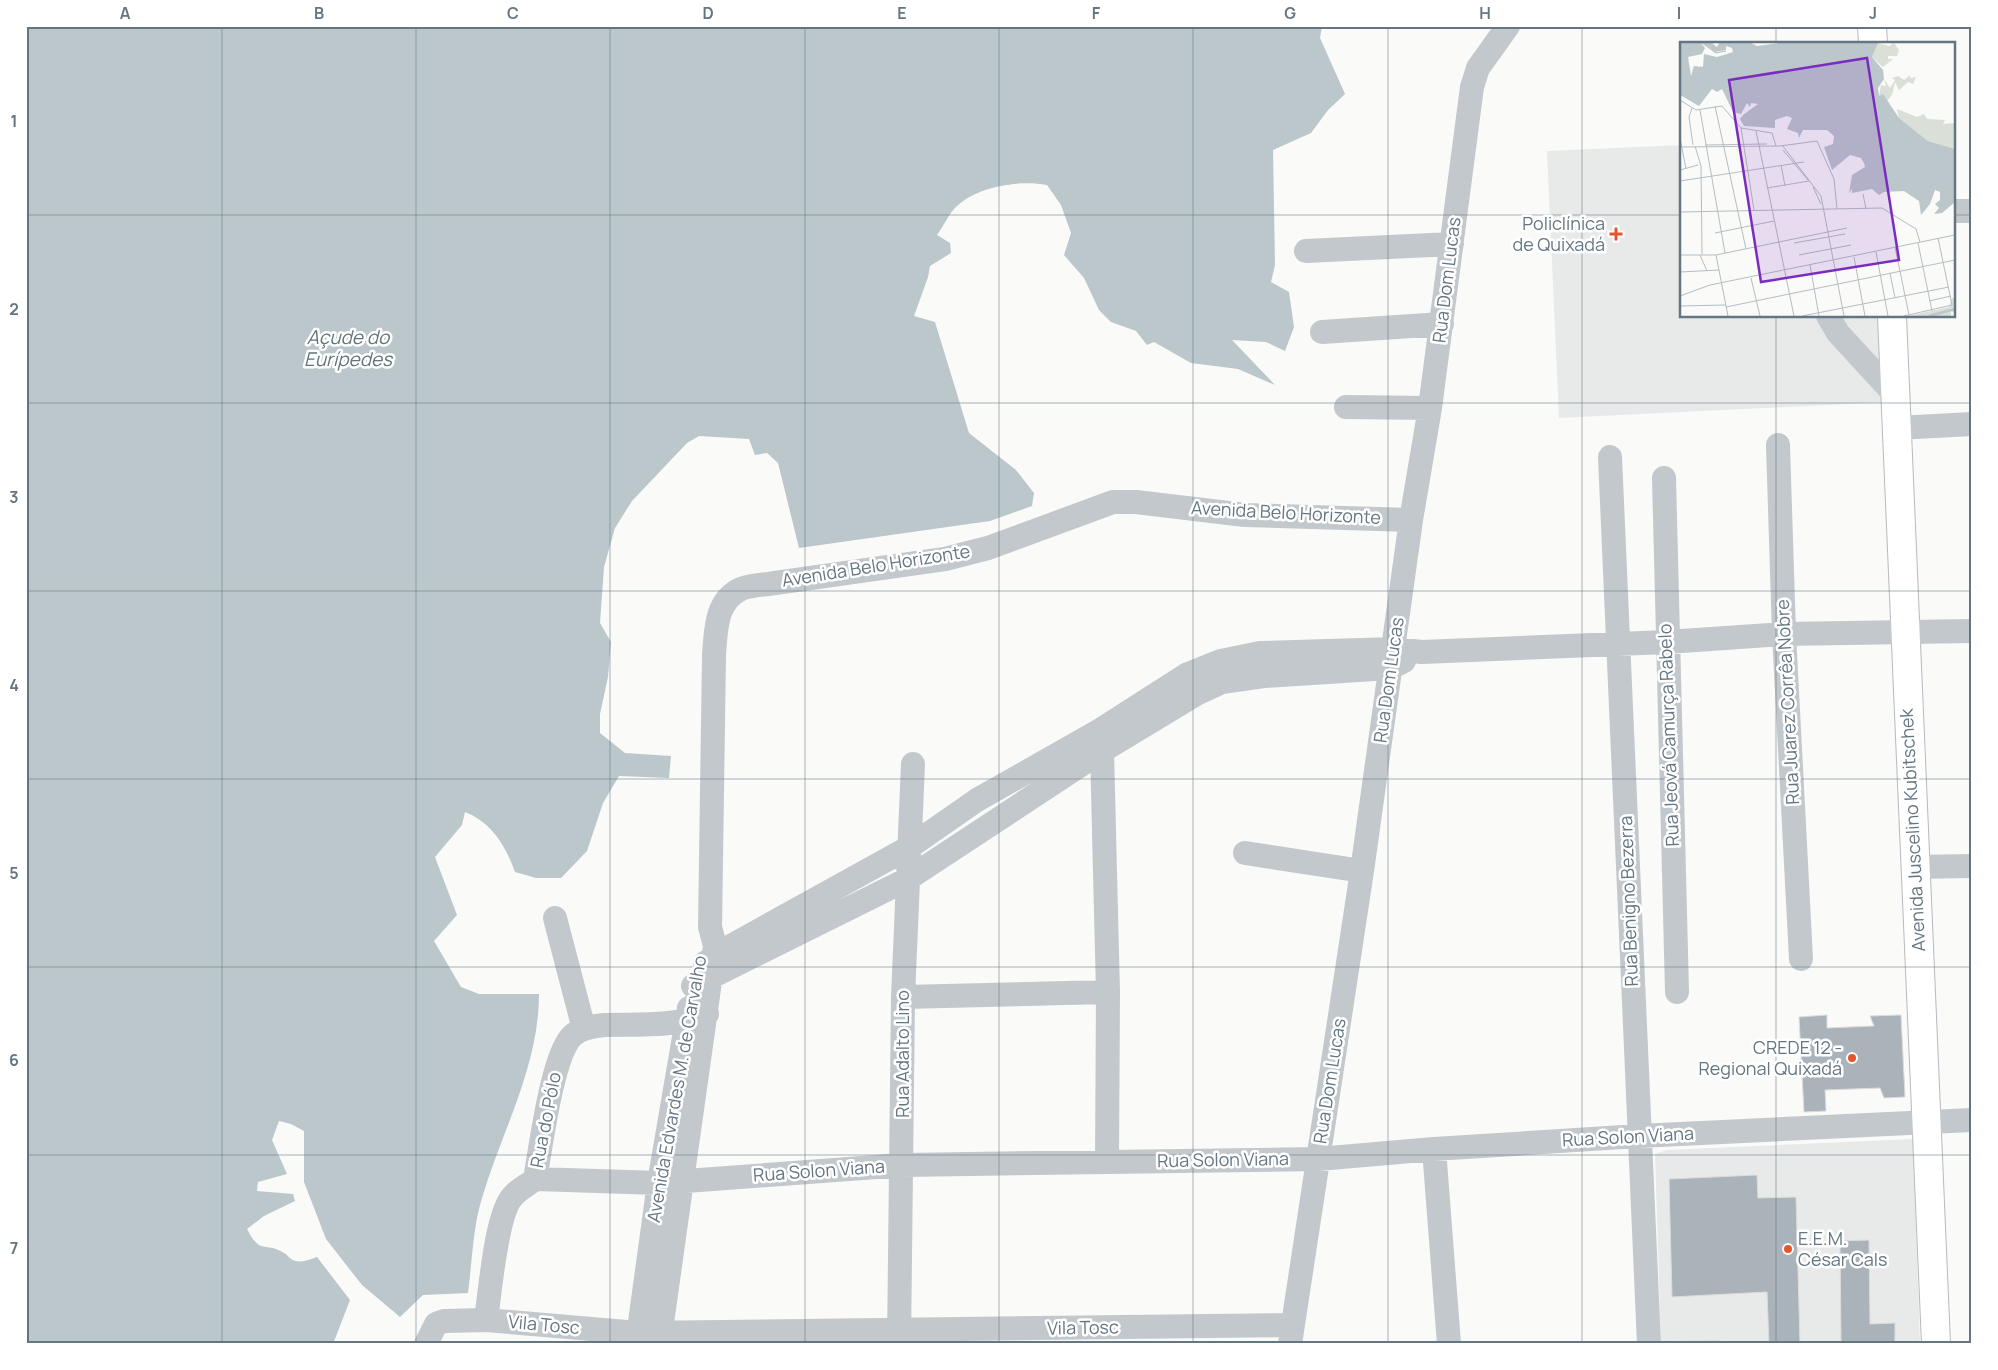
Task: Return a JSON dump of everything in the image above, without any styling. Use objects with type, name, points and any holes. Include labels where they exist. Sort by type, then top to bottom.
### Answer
[{"type":"main road","points":[[1872,26],[1874,42]]},
{"type":"main road","name":"Avenida Juscelino Kubitschek","points":[[1892,318],[1914,867],[1928,1122],[1936,1344]]},
{"type":"street","name":"Rua Dom Lucas","points":[[1291,1334],[1362,871],[1411,520],[1430,408],[1472,87],[1478,68],[1508,26]]},
{"type":"street","points":[[1956,211],[1972,211]]},
{"type":"street","points":[[1306,251],[1452,244]]},
{"type":"street","points":[[1829,318],[1838,333],[1895,395]]},
{"type":"street","points":[[1322,332],[1442,324]]},
{"type":"street","points":[[1346,407],[1430,408]]},
{"type":"street","points":[[1897,428],[1972,424]]},
{"type":"street","name":"Rua Juarez Corrêa Nobre","points":[[1778,445],[1784,634],[1801,960]]},
{"type":"street","name":"Rua Benigno Bezerra","points":[[1610,457],[1648,1344]]},
{"type":"street","name":"Rua Jeová Camurça Rabelo","points":[[1664,478],[1666,642],[1677,992]]},
{"type":"street","name":"Avenida Belo Horizonte","points":[[710,927],[717,620],[729,598],[741,589],[945,559],[988,548],[1113,502],[1136,502],[1245,515],[1411,520]]},
{"type":"street","points":[[703,973],[731,946],[908,848],[977,800],[1198,693],[1221,672],[1260,653],[1392,658],[1422,652],[1666,642],[1784,634],[1972,630]]},
{"type":"street","points":[[703,973],[906,880],[989,823],[1100,742]]},
{"type":"street","points":[[1100,742],[1108,992],[1106,1162]]},
{"type":"street","name":"Rua Adalto Lino","points":[[899,1338],[903,1165],[902,997],[906,880],[913,764]]},
{"type":"street","points":[[977,800],[989,823]]},
{"type":"street","points":[[1245,853],[1362,871]]},
{"type":"street","points":[[1914,867],[1972,866]]},
{"type":"street","points":[[555,918],[584,1029],[602,1025],[697,1018]]},
{"type":"street","name":"Avenida Edvardes M. de Carvalho","points":[[649,1338],[682,1181],[703,973],[715,946],[710,927]]},
{"type":"street","points":[[902,997],[1108,992]]},
{"type":"street","name":"Avenida Edvardes M. de Carvalho","points":[[649,1338],[659,1183],[697,1018]]},
{"type":"street","name":"Rua do Pólo","points":[[486,1320],[499,1237],[506,1206],[513,1196],[535,1179],[560,1055],[574,1034],[584,1029]]},
{"type":"street","name":"Rua Solon Viana","points":[[535,1179],[659,1183],[903,1165],[1318,1159],[1434,1149],[1638,1136],[1972,1120]]},
{"type":"street","points":[[1434,1149],[1449,1344]]},
{"type":"street","points":[[426,1344],[436,1324],[444,1321],[486,1320]]},
{"type":"street","name":"Vila Tosc","points":[[486,1320],[649,1338],[899,1338],[1291,1334]]},
{"type":"shaded area","name":"Policlínica de Quixadá","points":[[1680,145],[1680,318],[1885,318],[1889,402],[1559,418],[1547,151]]},
{"type":"shaded area","name":"E.E.M. César Cals","points":[[1913,1139],[1920,1344],[1661,1344],[1655,1154],[1667,1150]]},
{"type":"shaded area","points":[[1721,1340],[1721,1344],[1673,1344],[1673,1341]]},
{"type":"water","name":"Açude do Eurípedes","points":[[26,26],[1322,26],[1320,38],[1345,94],[1328,110],[1311,133],[1273,150],[1275,265],[1271,282],[1289,292],[1294,327],[1285,351],[1266,342],[1232,340],[1275,385],[1238,369],[1191,363],[1154,342],[1147,345],[1136,331],[1111,322],[1099,310],[1084,278],[1064,255],[1071,233],[1061,205],[1047,185],[1011,184],[973,195],[954,209],[937,235],[950,243],[951,253],[930,266],[914,316],[935,322],[969,433],[1016,470],[1034,493],[1032,506],[990,521],[799,548],[778,463],[767,453],[755,455],[749,439],[699,436],[687,443],[632,501],[615,528],[604,567],[600,623],[611,642],[608,677],[600,714],[600,733],[625,753],[671,756],[669,778],[619,776],[603,803],[587,851],[561,878],[536,878],[515,872],[507,853],[496,836],[483,822],[465,812],[462,825],[435,857],[457,915],[434,941],[461,987],[479,994],[539,994],[533,1047],[518,1098],[490,1173],[479,1209],[468,1293],[423,1295],[400,1317],[362,1285],[326,1239],[304,1182],[304,1131],[291,1124],[279,1121],[272,1140],[287,1174],[258,1182],[257,1191],[293,1194],[295,1201],[264,1216],[247,1229],[260,1245],[286,1254],[293,1260],[303,1261],[317,1257],[350,1300],[333,1344],[26,1344]]},
{"type":"building","name":"CREDE 12 - Regional Quixadá","points":[[1827,1015],[1827,1028],[1874,1026],[1870,1016],[1901,1015],[1905,1097],[1884,1098],[1880,1088],[1825,1090],[1826,1111],[1804,1112],[1799,1017]]},
{"type":"building","points":[[1757,1175],[1758,1198],[1796,1197],[1800,1344],[1769,1344],[1767,1292],[1672,1297],[1669,1179]]},
{"type":"building","points":[[1869,1240],[1870,1324],[1895,1323],[1895,1344],[1841,1344],[1840,1241]]},
{"type":"place","name":"Policlínica de Quixadá","points":[[1616,234]]},
{"type":"place","name":"CREDE 12 - Regional Quixadá","points":[[1852,1058]]},
{"type":"place","name":"E.E.M. César Cals","points":[[1788,1249]]}]
